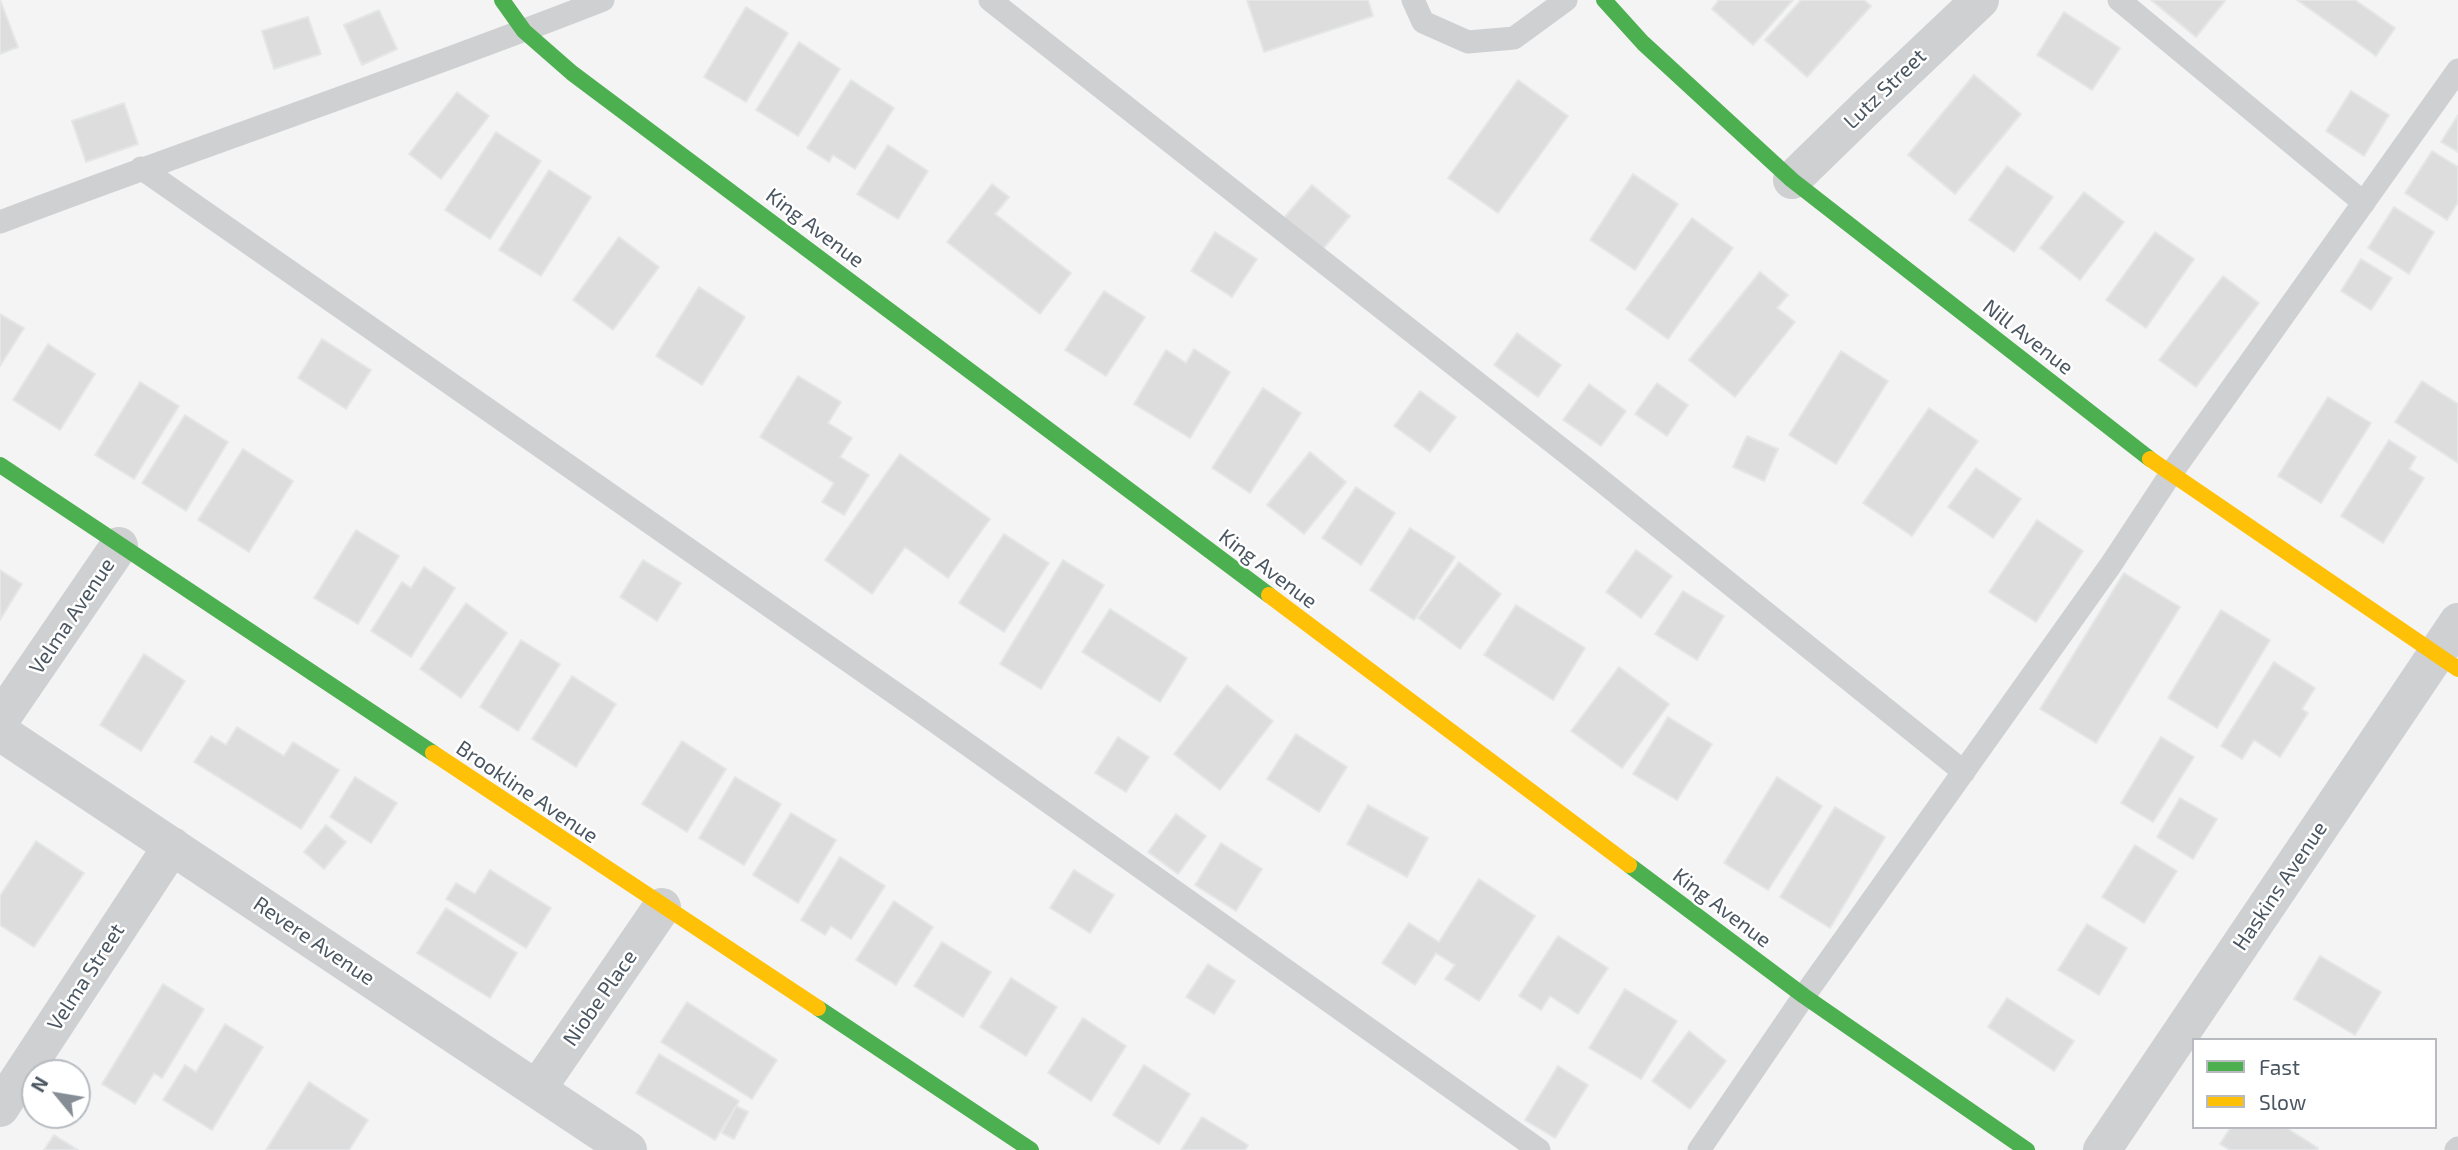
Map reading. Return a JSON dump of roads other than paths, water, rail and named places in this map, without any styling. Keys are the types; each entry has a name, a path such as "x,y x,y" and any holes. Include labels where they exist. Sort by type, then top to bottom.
{"street":[{"name":"King Avenue","path":"502,0 524,31 572,73 1804,996 2027,1150"},
{"name":"Nill Avenue","path":"1604,0 1643,43 1792,180 2170,475 2447,661"},
{"name":"Lutz Street","path":"1792,180 1980,0"},
{"name":"Brookline Avenue","path":"0,466 1031,1150"},
{"name":"Velma Avenue","path":"0,720 119,546"},
{"name":"Haskins Avenue","path":"2102,1150 2447,661 2458,622"},
{"name":"Revere Avenue","path":"0,732 628,1150"},
{"name":"Velma Street","path":"0,1108 172,846"},
{"name":"Niobe Place","path":"537,1089 662,907"}],"lane":[{"path":"0,222 603,0"},
{"path":"990,0 1572,458 1964,772"},
{"path":"1413,0 1423,22 1468,42 1514,38 1566,0"},
{"path":"2119,0 2364,203"},
{"path":"1699,1150 1804,996 2110,566 2170,475 2458,70"},
{"path":"141,168 919,710 1539,1150"}]}
